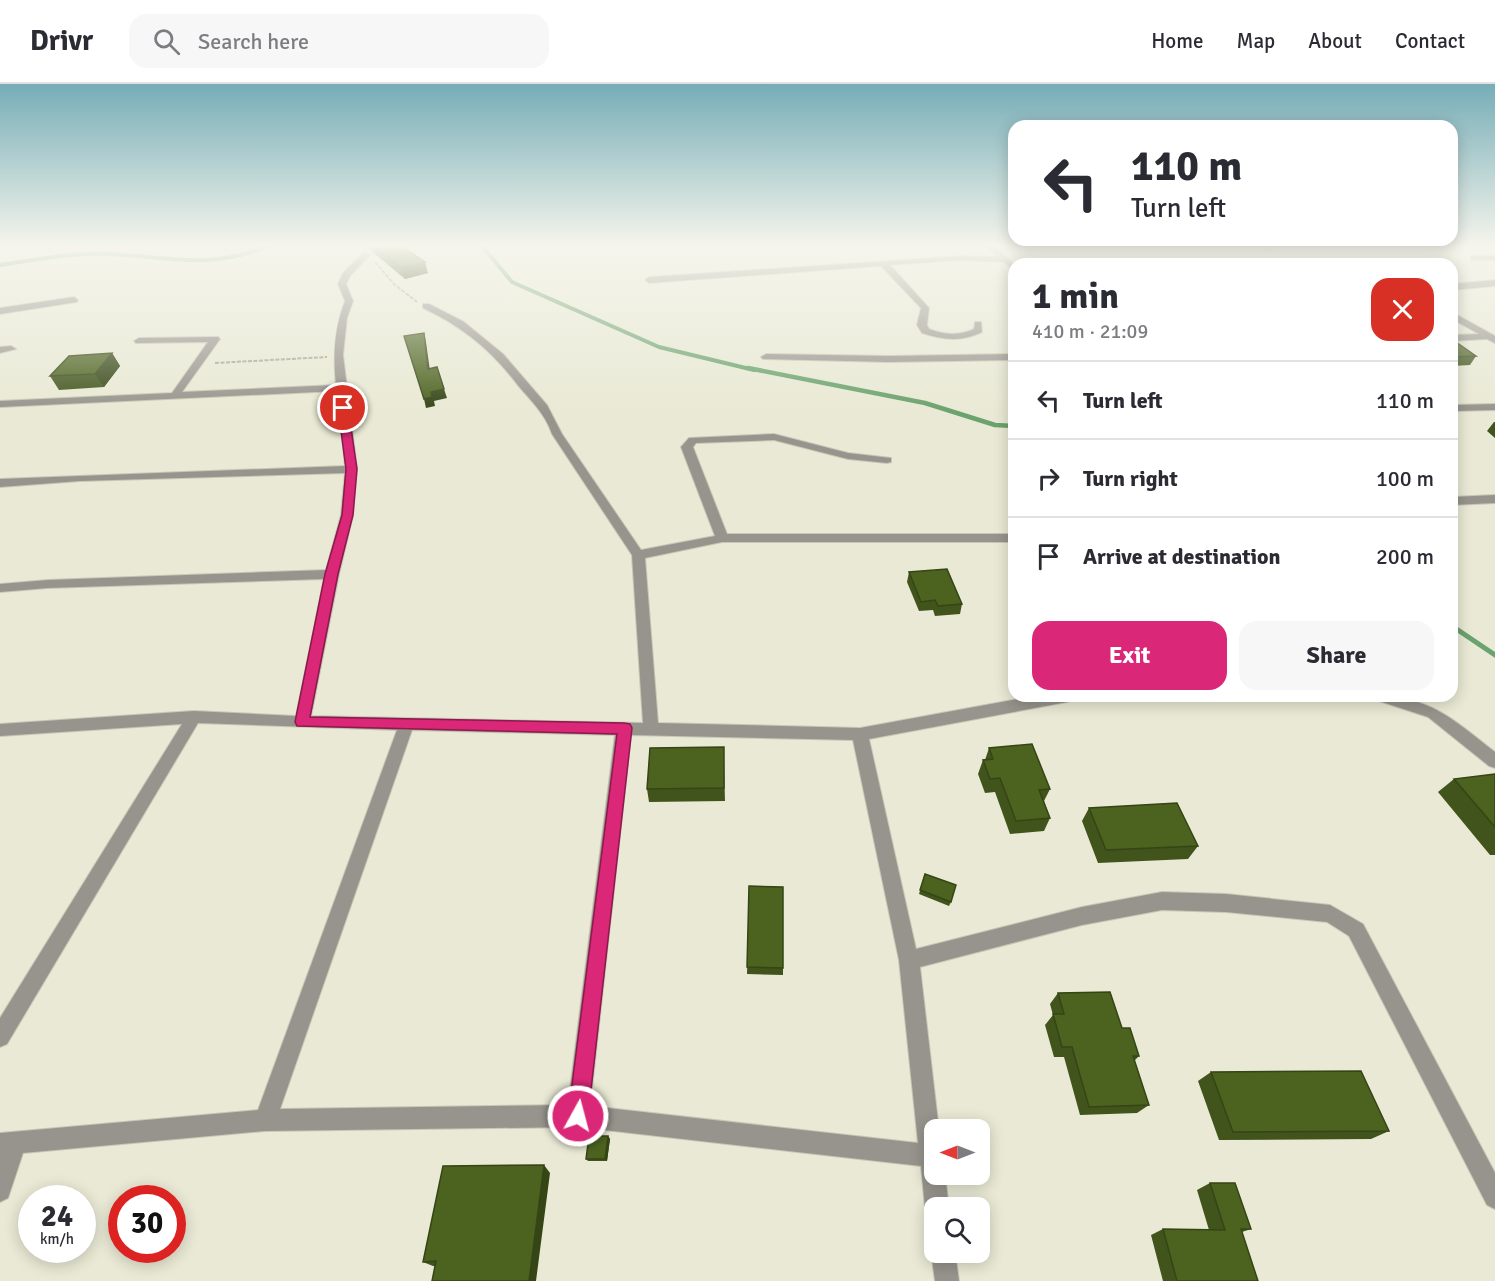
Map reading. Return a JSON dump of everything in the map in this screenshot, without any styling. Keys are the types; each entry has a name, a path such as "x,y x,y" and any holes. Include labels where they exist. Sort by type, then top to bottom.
{"street":[{"path":"0,311 61,302"},
{"path":"302,722 332,574 347,515 351,469 338,356 343,318 349,302"},
{"path":"919,302 925,308 922,325 925,331 950,337 970,336 979,330 978,324"},
{"path":"426,306 453,318 481,338 511,367 520,381 545,406 553,419 557,434 638,555 651,730"},
{"path":"1458,319 1491,338"},
{"path":"1458,338 1491,338"},
{"path":"139,341 215,339 176,394"},
{"path":"0,350 11,349"},
{"path":"766,357 900,359 1008,357"},
{"path":"0,404 340,388"},
{"path":"1458,408 1495,407"},
{"path":"722,538 687,447 693,440 774,436 848,456 887,460"},
{"path":"0,483 80,478 351,469"},
{"path":"1458,501 1495,499"},
{"path":"638,555 722,538 1008,538"},
{"path":"0,588 48,584 332,574"},
{"path":"0,730 194,717 302,722 860,734 1034,702"},
{"path":"1399,702 1433,713 1495,761"},
{"path":"0,1037 194,717"},
{"path":"265,1120 407,723"},
{"path":"578,1116 624,728"},
{"path":"860,734 909,960 925,1119"},
{"path":"909,960 1082,916 1162,901 1226,903 1330,914 1356,930 1495,1197"},
{"path":"0,1190 7,1144 265,1120 578,1116 924,1155"},
{"path":"945,1263 947,1281"}],"path":[{"path":"418,302 426,306"},
{"path":"199,364 338,356"}],"building":[{"path":"424,333 428,369 437,367 444,389 431,392 432,397 424,399 404,336"},
{"path":"1458,343 1476,356 1458,357"},
{"path":"112,353 95,374 50,376 69,356"},
{"path":"947,569 962,604 938,606 935,600 921,602 909,572"},
{"path":"1032,744 1050,789 1039,790 1050,818 1016,821 1000,778 990,779 983,760 993,759 989,748"},
{"path":"724,747 724,788 647,789 650,748"},
{"path":"1495,774 1495,827 1454,779"},
{"path":"1177,803 1198,846 1106,850 1089,808"},
{"path":"925,874 956,885 951,902 920,890"},
{"path":"749,886 783,887 783,968 747,967"},
{"path":"1110,992 1122,1028 1130,1028 1139,1056 1133,1056 1149,1105 1089,1107 1072,1047 1062,1047 1053,1014 1064,1014 1058,993"},
{"path":"1361,1071 1389,1131 1233,1132 1211,1072"},
{"path":"589,1136 608,1136 605,1159 586,1159"},
{"path":"544,1165 529,1281 432,1281 436,1261 423,1262 443,1166"},
{"path":"1210,1183 1235,1183 1251,1229 1241,1229 1258,1281 1177,1281 1163,1229 1225,1230"}],"waterway":[{"path":"557,302 659,347 754,370"},
{"path":"748,368 925,403 995,425 1008,426"},
{"path":"1458,630 1495,655"}],"route":[{"path":"343,408 351,469 347,515 332,574 302,722 624,728 578,1116"}]}
